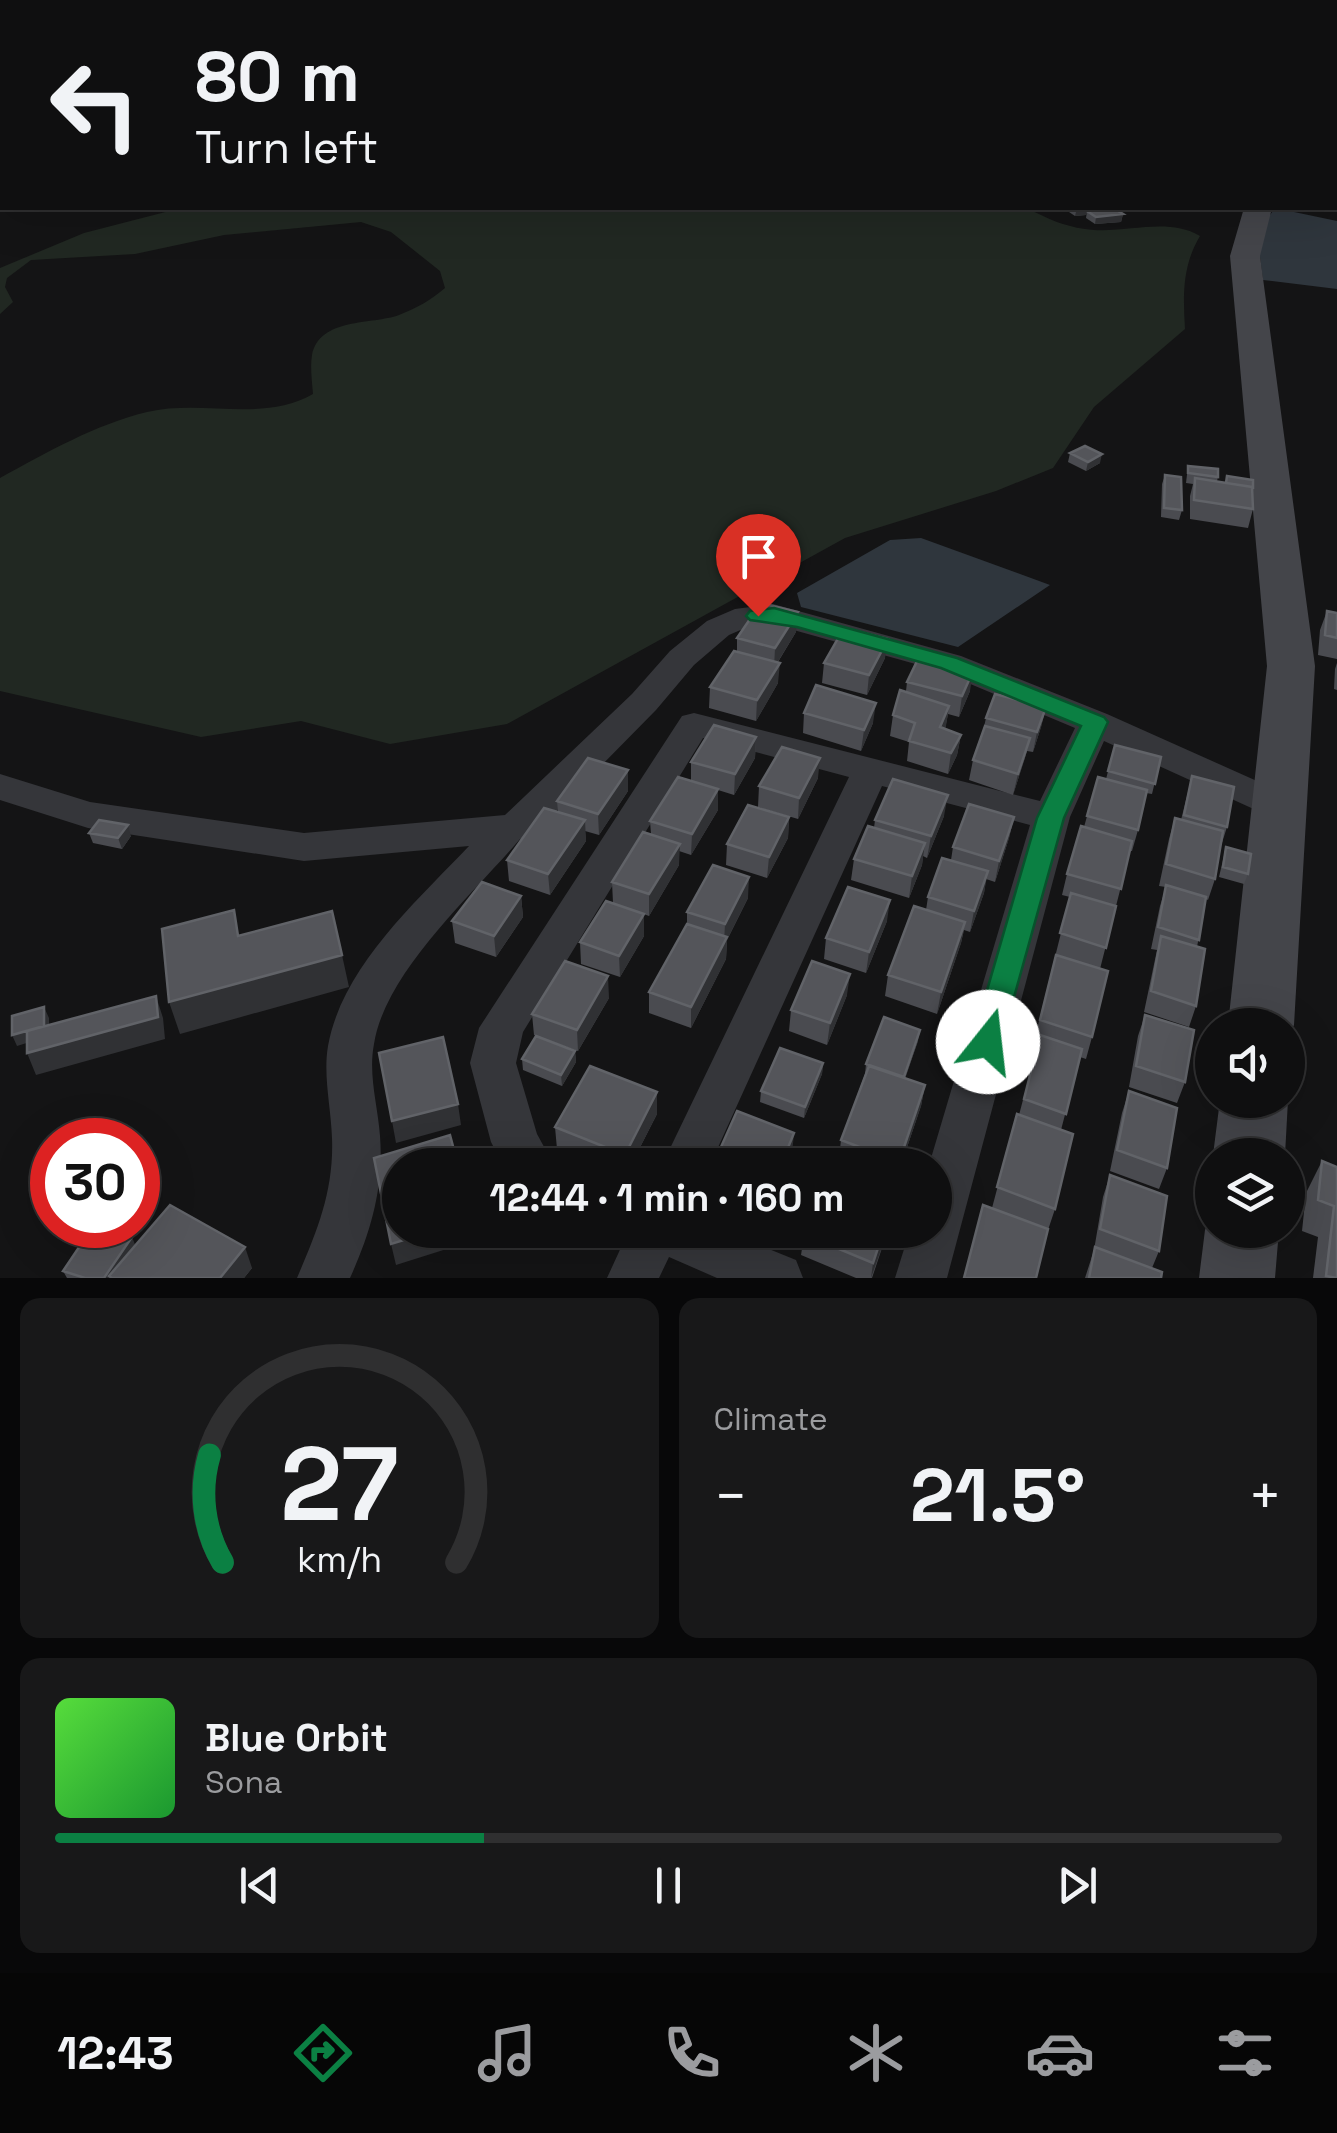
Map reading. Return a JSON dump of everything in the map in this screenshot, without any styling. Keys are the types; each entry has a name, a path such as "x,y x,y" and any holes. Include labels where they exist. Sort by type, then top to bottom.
{"street":[{"path":"1257,210 1245,256 1291,666 1263,1008"},
{"path":"0,787 88,815 304,847 506,830 518,826 644,702 682,658 718,628 746,616 774,614 949,663 1095,722 1282,808"},
{"path":"952,1168 1050,818 1095,722"},
{"path":"520,1148 493,1063 501,1028 694,724 1050,818"},
{"path":"694,1148 872,770"},
{"path":"323,1278 352,1212 356,1150 348,1076 354,1031 376,982 506,830"},
{"path":"633,1278 649,1248"},
{"path":"703,1248 776,1278"},
{"path":"921,1278 930,1248"},
{"path":"1237,1278 1240,1248"}],"shaded area":[{"path":"173,210 1031,210 1085,229 1173,227 1200,236 1187,270 1185,329 1094,407 1053,468 996,491 845,538 507,724 390,744 301,721 201,737 0,691 0,478 90,432 147,412 253,409 294,403 313,394 312,355 325,334 348,324 399,315 445,288 440,271 391,232 361,222 224,235 135,254 31,260 7,278 5,287 13,302 0,314 0,268 84,233"},
{"path":"1274,210 1337,221 1337,289 1263,280 1257,233"},
{"path":"921,538 1050,585 958,647 801,607 797,593 890,540"}],"building":[{"path":"1116,210 1123,214 1096,217 1087,211"},
{"path":"1085,446 1102,454 1088,462 1070,453"},
{"path":"1188,466 1218,469 1218,477 1188,473"},
{"path":"1165,475 1181,477 1182,510 1164,508"},
{"path":"1227,476 1253,480 1253,489 1226,483"},
{"path":"1195,478 1252,487 1253,509 1194,500"},
{"path":"761,603 798,612 775,648 737,638"},
{"path":"1327,611 1337,613 1337,638 1325,635"},
{"path":"844,628 888,639 869,675 824,663"},
{"path":"734,651 780,663 757,700 710,687"},
{"path":"919,657 973,671 962,696 907,682"},
{"path":"816,685 876,703 864,730 804,713"},
{"path":"900,690 949,706 940,727 961,735 951,753 909,741 915,723 893,715"},
{"path":"995,694 1046,707 1037,732 986,718"},
{"path":"714,725 756,737 735,774 691,762"},
{"path":"985,726 1030,738 1018,774 973,760"},
{"path":"1115,745 1161,757 1155,784 1108,771"},
{"path":"782,747 820,758 799,798 759,786"},
{"path":"588,758 628,770 598,814 557,801"},
{"path":"1192,776 1234,787 1227,827 1184,815"},
{"path":"678,777 718,789 692,834 650,821"},
{"path":"1098,777 1147,790 1138,830 1087,816"},
{"path":"893,779 948,795 931,836 875,820"},
{"path":"969,804 1014,817 999,861 953,847"},
{"path":"748,805 789,817 769,857 727,844"},
{"path":"544,808 585,820 548,874 507,860"},
{"path":"1175,818 1223,831 1215,879 1166,864"},
{"path":"99,820 128,825 118,838 89,833"},
{"path":"868,826 925,843 912,876 854,859"},
{"path":"1081,826 1132,841 1121,889 1067,874"},
{"path":"643,832 680,844 649,894 612,882"},
{"path":"1226,847 1251,854 1248,874 1223,867"},
{"path":"942,858 988,871 974,911 928,897"},
{"path":"713,865 749,877 725,924 687,912"},
{"path":"482,882 521,896 494,936 452,921"},
{"path":"1166,885 1206,897 1199,940 1158,927"},
{"path":"848,887 890,900 869,952 826,938"},
{"path":"1071,893 1116,906 1106,948 1060,933"},
{"path":"606,901 644,914 619,956 580,942"},
{"path":"914,906 965,922 941,992 888,975"},
{"path":"234,910 238,936 332,911 342,955 169,1002 162,929"},
{"path":"687,924 727,937 691,1007 649,992"},
{"path":"1161,936 1205,949 1196,1006 1151,991"},
{"path":"1056,955 1108,971 1092,1037 1040,1020"},
{"path":"565,961 608,976 577,1030 532,1014"},
{"path":"812,961 850,974 830,1023 791,1010"},
{"path":"156,996 158,1017 27,1053 27,1031"},
{"path":"44,1007 44,1026 12,1035 12,1016"},
{"path":"1145,1015 1194,1030 1185,1082 1136,1066"},
{"path":"884,1017 920,1030 904,1077 866,1064"},
{"path":"1040,1035 1082,1049 1066,1114 1024,1099"},
{"path":"536,1036 575,1051 561,1075 522,1059"},
{"path":"443,1037 458,1104 392,1121 379,1053"},
{"path":"780,1048 823,1063 805,1107 761,1091"},
{"path":"590,1066 657,1092 629,1148 608,1148 555,1127"},
{"path":"869,1066 925,1085 904,1148 862,1148 841,1140"},
{"path":"1129,1091 1177,1108 1167,1168 1117,1150"},
{"path":"737,1111 794,1133 788,1148 721,1148"},
{"path":"1017,1114 1073,1134 1055,1209 997,1187"},
{"path":"450,1135 453,1148 407,1148"},
{"path":"382,1156 382,1198 374,1158"},
{"path":"1322,1161 1337,1167 1337,1278 1326,1276 1334,1206 1318,1200"},
{"path":"1110,1175 1167,1196 1159,1251 1100,1229"},
{"path":"170,1205 245,1247 220,1278 109,1276 133,1248 160,1248 160,1217"},
{"path":"983,1205 1048,1229 1036,1278 964,1278"},
{"path":"1095,1247 1162,1272 1161,1278 1089,1278"},
{"path":"78,1248 124,1248 104,1278 85,1278 63,1271"},
{"path":"837,1248 878,1248 873,1263"}],"route":[{"path":"758,616 774,614 949,663 1095,722 1050,818 988,1042"}]}
